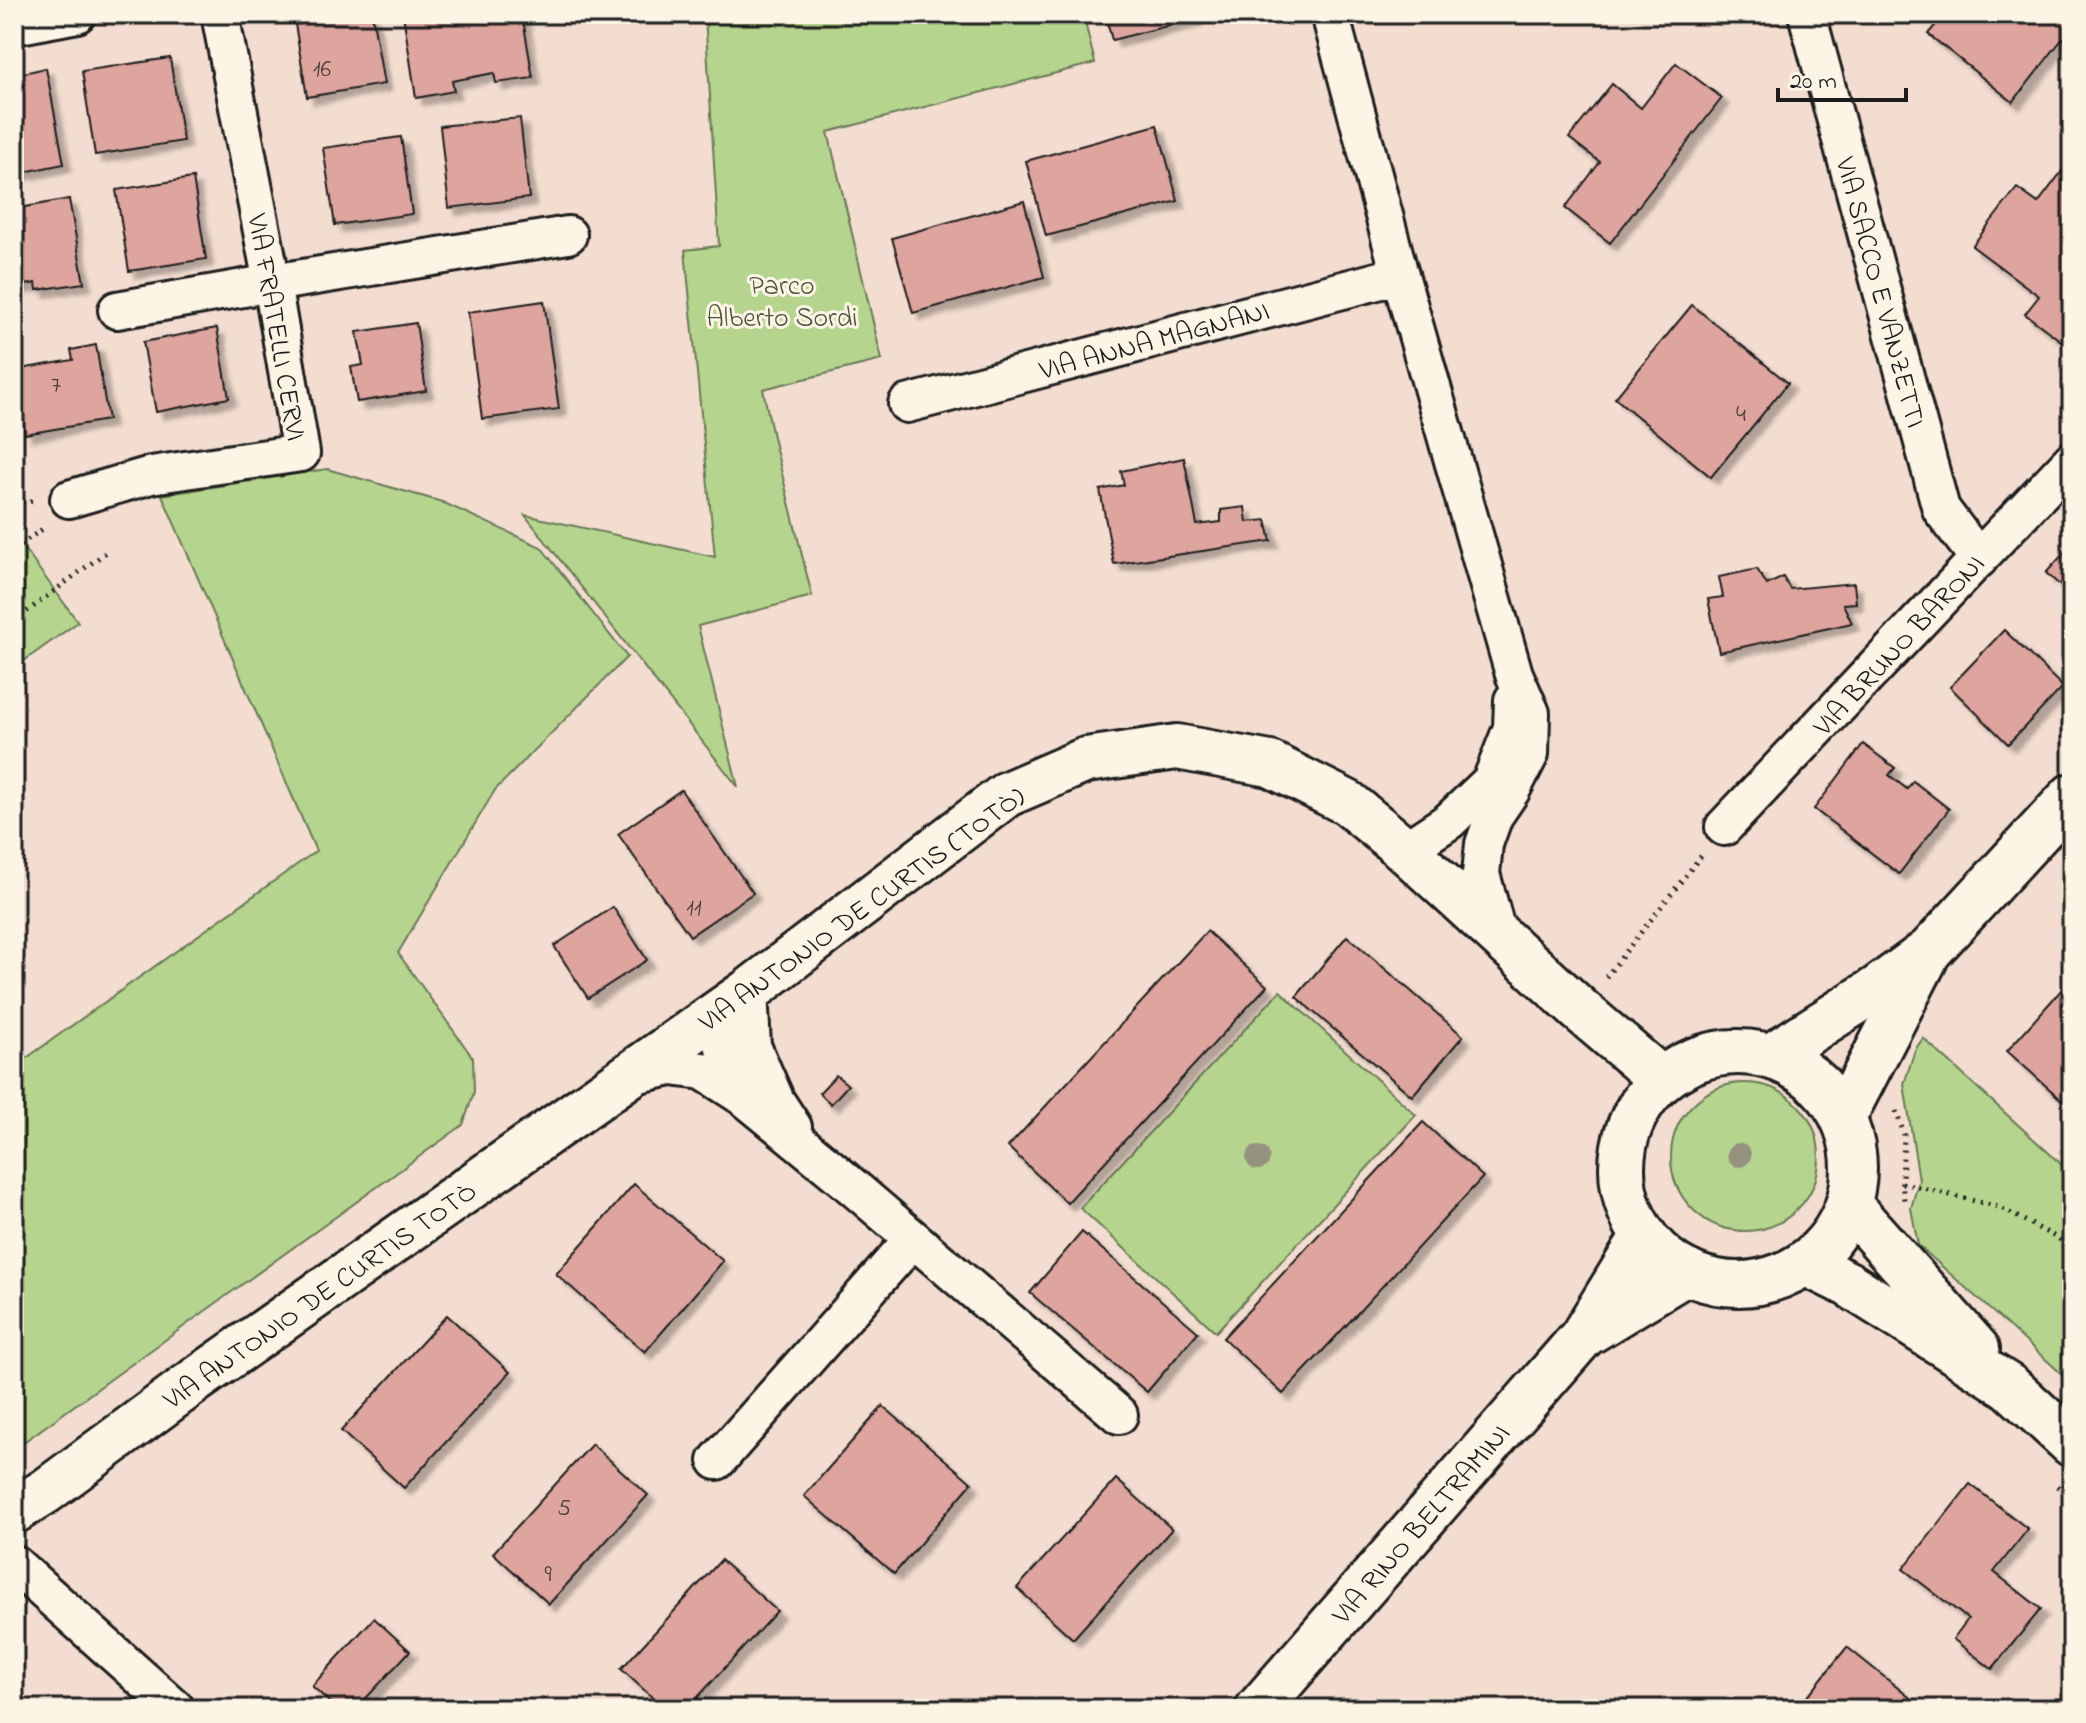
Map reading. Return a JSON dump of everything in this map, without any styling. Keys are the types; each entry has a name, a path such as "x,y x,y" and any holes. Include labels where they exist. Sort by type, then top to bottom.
{"street":[{"path":"14,26 77,14"},
{"name":"VIA FRATELLI CERVI","path":"69,499 151,475 301,453 220,14"},
{"path":"1330,14 1400,275 1514,674 1531,713 1530,754 1494,816 1484,844 1481,874 1498,935"},
{"name":"VIA SACCO E VANZETTI","path":"1807,14 1941,509 1979,559"},
{"path":"117,310 568,235"},
{"name":"VIA ANNA MAGNANI","path":"907,404 1400,275"},
{"name":"VIA BRUNO BARONI","path":"1724,827 2072,460"},
{"path":"1405,850 1449,821 1491,781 1512,728 1514,674"},
{"name":"VIA ANTONIO DE CURTIS (TOTÒ)","path":"625,1077 733,1002 1007,794 1086,760 1177,747 1270,764 1348,803 1405,850 1580,1010 1662,1080"},
{"path":"1771,1056 1878,988 1930,950 2072,796"},
{"path":"1843,1118 1930,950"},
{"path":"733,1002 726,1056 745,1098"},
{"path":"733,1002 776,1101 807,1148"},
{"path":"1732,1052 1771,1056 1805,1069 1820,1081 1843,1118 1850,1132 1856,1169 1850,1206 1807,1264 1776,1280 1741,1286 1707,1281 1675,1267 1644,1236 1630,1213 1621,1178 1625,1141 1638,1108 1662,1080 1694,1060 1732,1052"},
{"path":"625,1077 671,1067 703,1071 745,1098 1119,1415"},
{"name":"VIA ANTONIO DE CURTIS TOTÒ","path":"14,1511 625,1077"},
{"path":"1850,1206 2010,1387 2072,1444"},
{"name":"VIA RINO BELTRAMINI","path":"1258,1709 1582,1337 1644,1236"},
{"path":"717,1461 913,1239"},
{"path":"1807,1264 1848,1284 2010,1387"},
{"name":"VIA RINO BELTRAMINI","path":"1582,1337 1687,1272"},
{"path":"14,1564 176,1709"}],"path":[{"path":"14,621 105,553"},
{"path":"1602,982 1724,827"},
{"path":"1894,1103 1904,1134 1902,1183 1905,1209"},
{"path":"1902,1183 1999,1207 2059,1239 2072,1252"}],"green space":[{"name":"Parco Alberto Sordi","path":"705,14 1083,14 1095,63 828,132 882,360 763,389 812,596 698,626 738,787 525,515 715,557 685,250 719,246"},
{"path":"327,469 442,502 541,547 627,657 495,790 398,953 473,1058 474,1092 463,1125 14,1449 14,1067 316,851 162,495"},
{"path":"14,535 78,622 14,668"},
{"path":"1280,991 1416,1115 1216,1332 1080,1208"},
{"path":"1923,1038 2072,1174 2072,1383 1918,1245 1911,1208 1919,1180 1904,1084 1915,1050"},
{"path":"1745,1083 1773,1088 1798,1104 1814,1129 1819,1157 1814,1185 1798,1210 1773,1226 1745,1231 1717,1226 1692,1210 1676,1185 1671,1157 1676,1129 1692,1104 1717,1088"}],"building":[{"path":"372,14 384,84 307,97 295,24"},
{"path":"403,14 522,14 533,78 496,83 494,73 452,81 454,91 416,98"},
{"path":"1105,14 1194,14 1195,19 1112,40"},
{"path":"1927,14 2072,14 2072,40 2070,43 2063,38 2013,102 1928,34 1938,22"},
{"path":"170,58 183,141 95,155 82,71"},
{"path":"1676,63 1722,98 1610,243 1565,208 1600,162 1569,138 1612,84 1641,108"},
{"path":"46,68 64,164 14,174 14,75"},
{"path":"520,118 529,198 449,208 440,126"},
{"path":"1157,125 1178,201 1046,236 1026,161"},
{"path":"401,137 412,214 335,225 323,148"},
{"path":"2072,158 2072,349 2025,314 2039,296 1972,246 2017,188 2038,203"},
{"path":"193,178 206,259 129,271 116,190"},
{"path":"69,199 84,283 37,290 36,283 14,287 14,209"},
{"path":"1024,201 1044,277 913,313 892,238"},
{"path":"544,301 559,409 482,419 468,312"},
{"path":"1692,305 1788,383 1711,477 1615,398"},
{"path":"416,323 426,391 357,402 351,367 363,365 357,332"},
{"path":"217,328 229,398 156,412 143,342"},
{"path":"96,345 108,420 25,434 14,370 73,360 71,350"},
{"path":"1184,458 1197,525 1221,522 1221,510 1245,507 1247,522 1266,520 1271,541 1114,564 1100,490 1124,485 1121,471"},
{"path":"2072,544 2072,596 2046,573"},
{"path":"1757,569 1767,585 1783,577 1790,589 1854,583 1856,603 1843,604 1852,623 1719,652 1708,599 1723,597 1719,577"},
{"path":"2004,630 2063,687 2008,744 1950,687"},
{"path":"1863,744 1895,768 1889,775 1907,789 1913,781 1949,809 1899,874 1814,809"},
{"path":"681,790 753,893 690,936 618,834"},
{"path":"613,907 647,960 588,998 554,946"},
{"path":"1207,931 1267,986 1067,1203 1008,1147"},
{"path":"1347,936 1463,1036 1412,1096 1296,997"},
{"path":"2072,978 2072,1093 2064,1102 2007,1051"},
{"path":"836,1075 848,1085 831,1104 819,1093"},
{"path":"1423,1122 1483,1177 1283,1394 1223,1338"},
{"path":"634,1184 723,1261 645,1352 556,1274"},
{"path":"1082,1232 1198,1332 1147,1392 1030,1293"},
{"path":"447,1315 510,1372 404,1488 341,1431"},
{"path":"883,1406 972,1483 894,1574 804,1496"},
{"path":"592,1444 648,1495 549,1604 493,1553"},
{"path":"1116,1479 1172,1529 1073,1639 1017,1588"},
{"path":"1970,1484 2028,1529 1994,1572 2041,1609 1992,1669 1953,1639 1968,1619 1903,1569"},
{"path":"721,1560 777,1611 687,1709 665,1709 621,1669"},
{"path":"374,1618 410,1651 356,1709 337,1709 312,1686"},
{"path":"1847,1647 1924,1709 1797,1709"}]}
